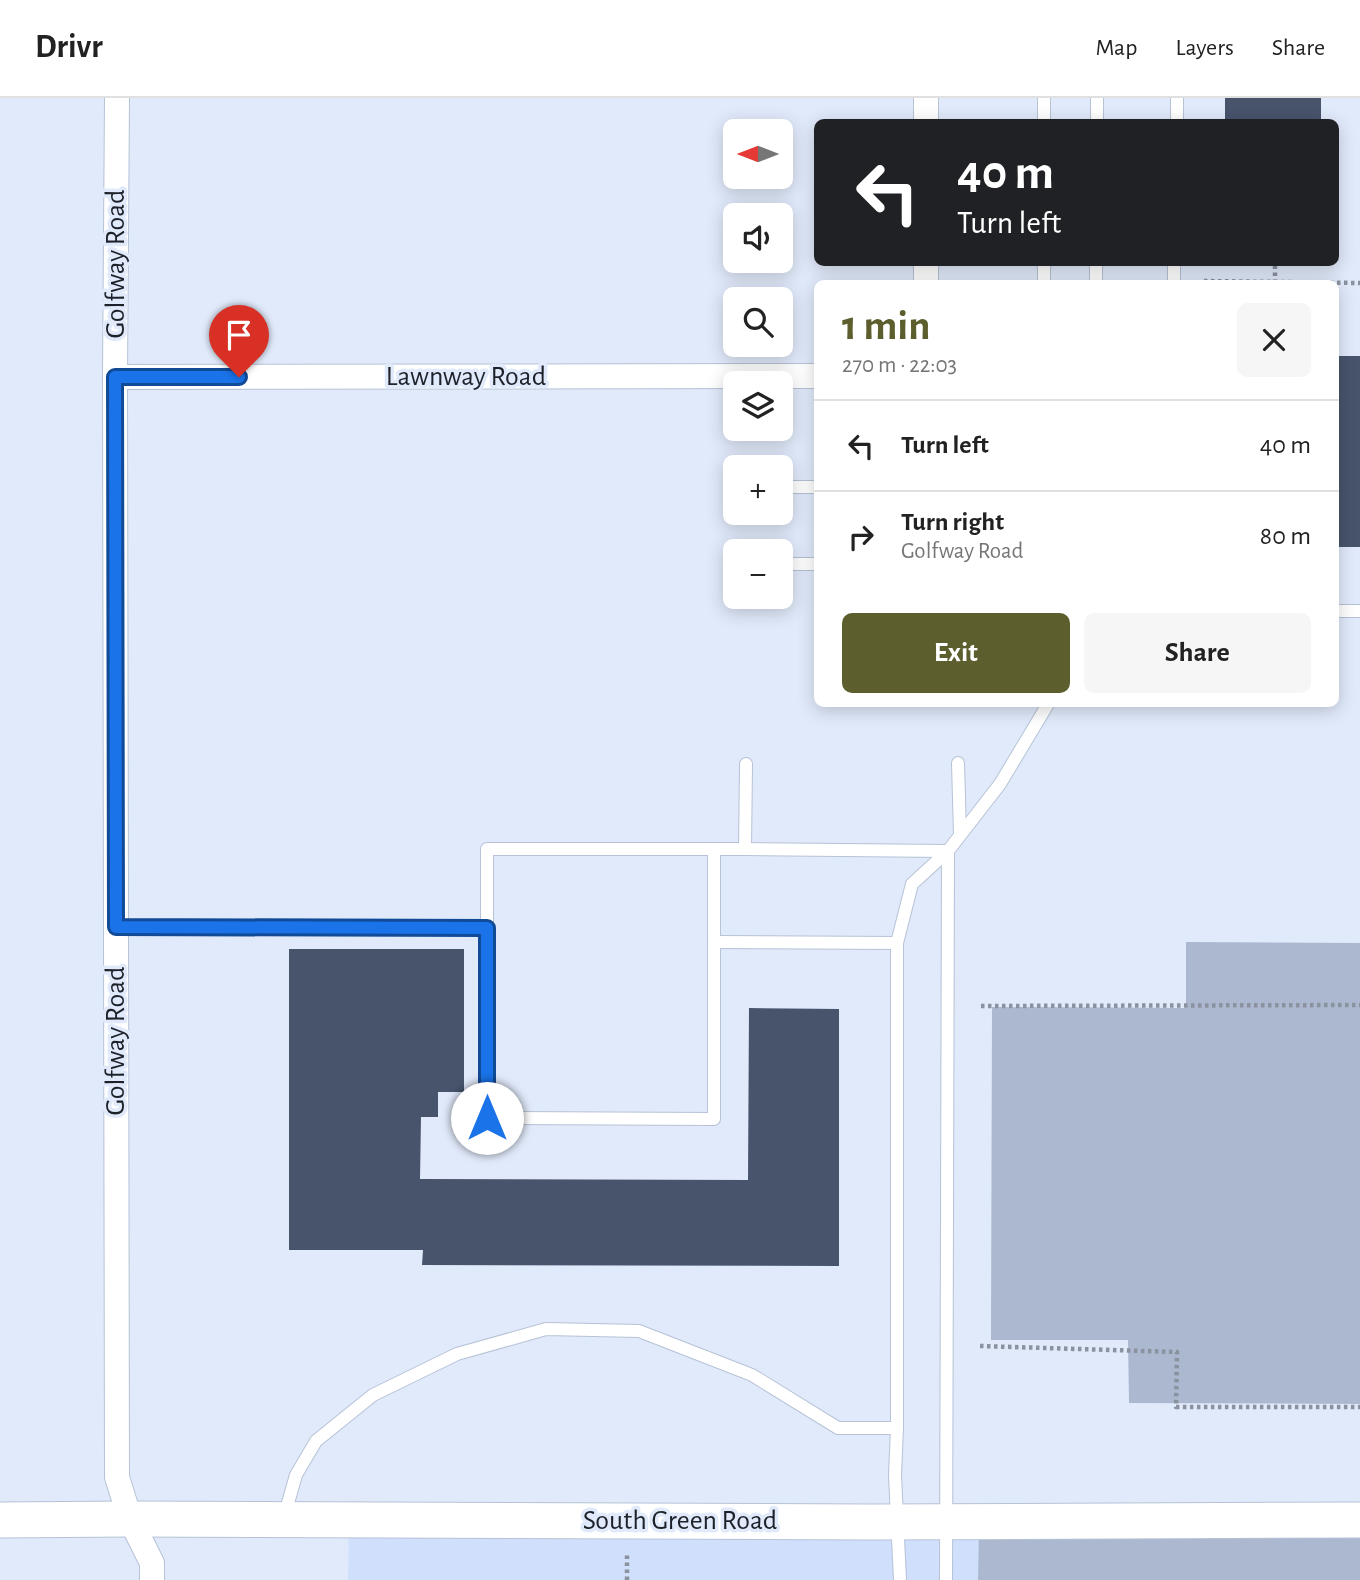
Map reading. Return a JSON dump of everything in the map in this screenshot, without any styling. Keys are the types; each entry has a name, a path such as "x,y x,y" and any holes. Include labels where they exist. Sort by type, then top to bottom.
{"main road":[{"name":"South Green Road","path":"0,1520 1360,1520"}],"street":[{"name":"Golfway Road","path":"117,98 117,1477 130,1519 152,1563 152,1580"},
{"path":"926,98 926,119"},
{"name":"Lawnway Road","path":"115,377 814,376"}],"lane":[{"path":"1044,98 1044,119"},
{"path":"1097,98 1097,119"},
{"path":"1177,98 1177,119"},
{"path":"793,487 814,487"},
{"path":"793,564 814,564"},
{"path":"1339,611 1360,611"},
{"path":"900,1580 895,1475 897,943 912,884 948,850 1000,784 1046,707"},
{"path":"958,762 960,834"},
{"path":"745,849 746,764"},
{"path":"714,849 714,1119 487,1118 487,849 714,849 745,849 948,850"},
{"path":"946,1580 948,850"},
{"path":"116,927 487,928"},
{"path":"714,942 897,943"},
{"path":"283,1520 296,1475 316,1441 373,1395 457,1354 546,1329 639,1331 752,1375 838,1428 897,1428"}],"path":[{"path":"1339,283 1360,283"},
{"path":"981,1006 1360,1005"},
{"path":"980,1346 1177,1352 1176,1407 1360,1407"},
{"path":"626,1554 626,1580"}],"shaded area":[{"path":"1186,942 1360,943 1360,1404 1129,1403 1128,1340 991,1340 992,1007 1186,1008"},
{"path":"349,1520 979,1522 978,1580 348,1580"},
{"path":"1360,1520 1360,1580 978,1580 979,1522"}],"building":[{"path":"1225,98 1321,98 1321,119 1225,119"},
{"path":"1339,356 1360,356 1360,547 1339,547"},
{"path":"289,949 464,949 464,1092 438,1092 438,1117 421,1117 420,1179 748,1180 749,1008 839,1009 839,1266 422,1265 423,1250 289,1250"}],"route":[{"path":"239,377 115,377 116,927 487,928 487,1118"}]}
